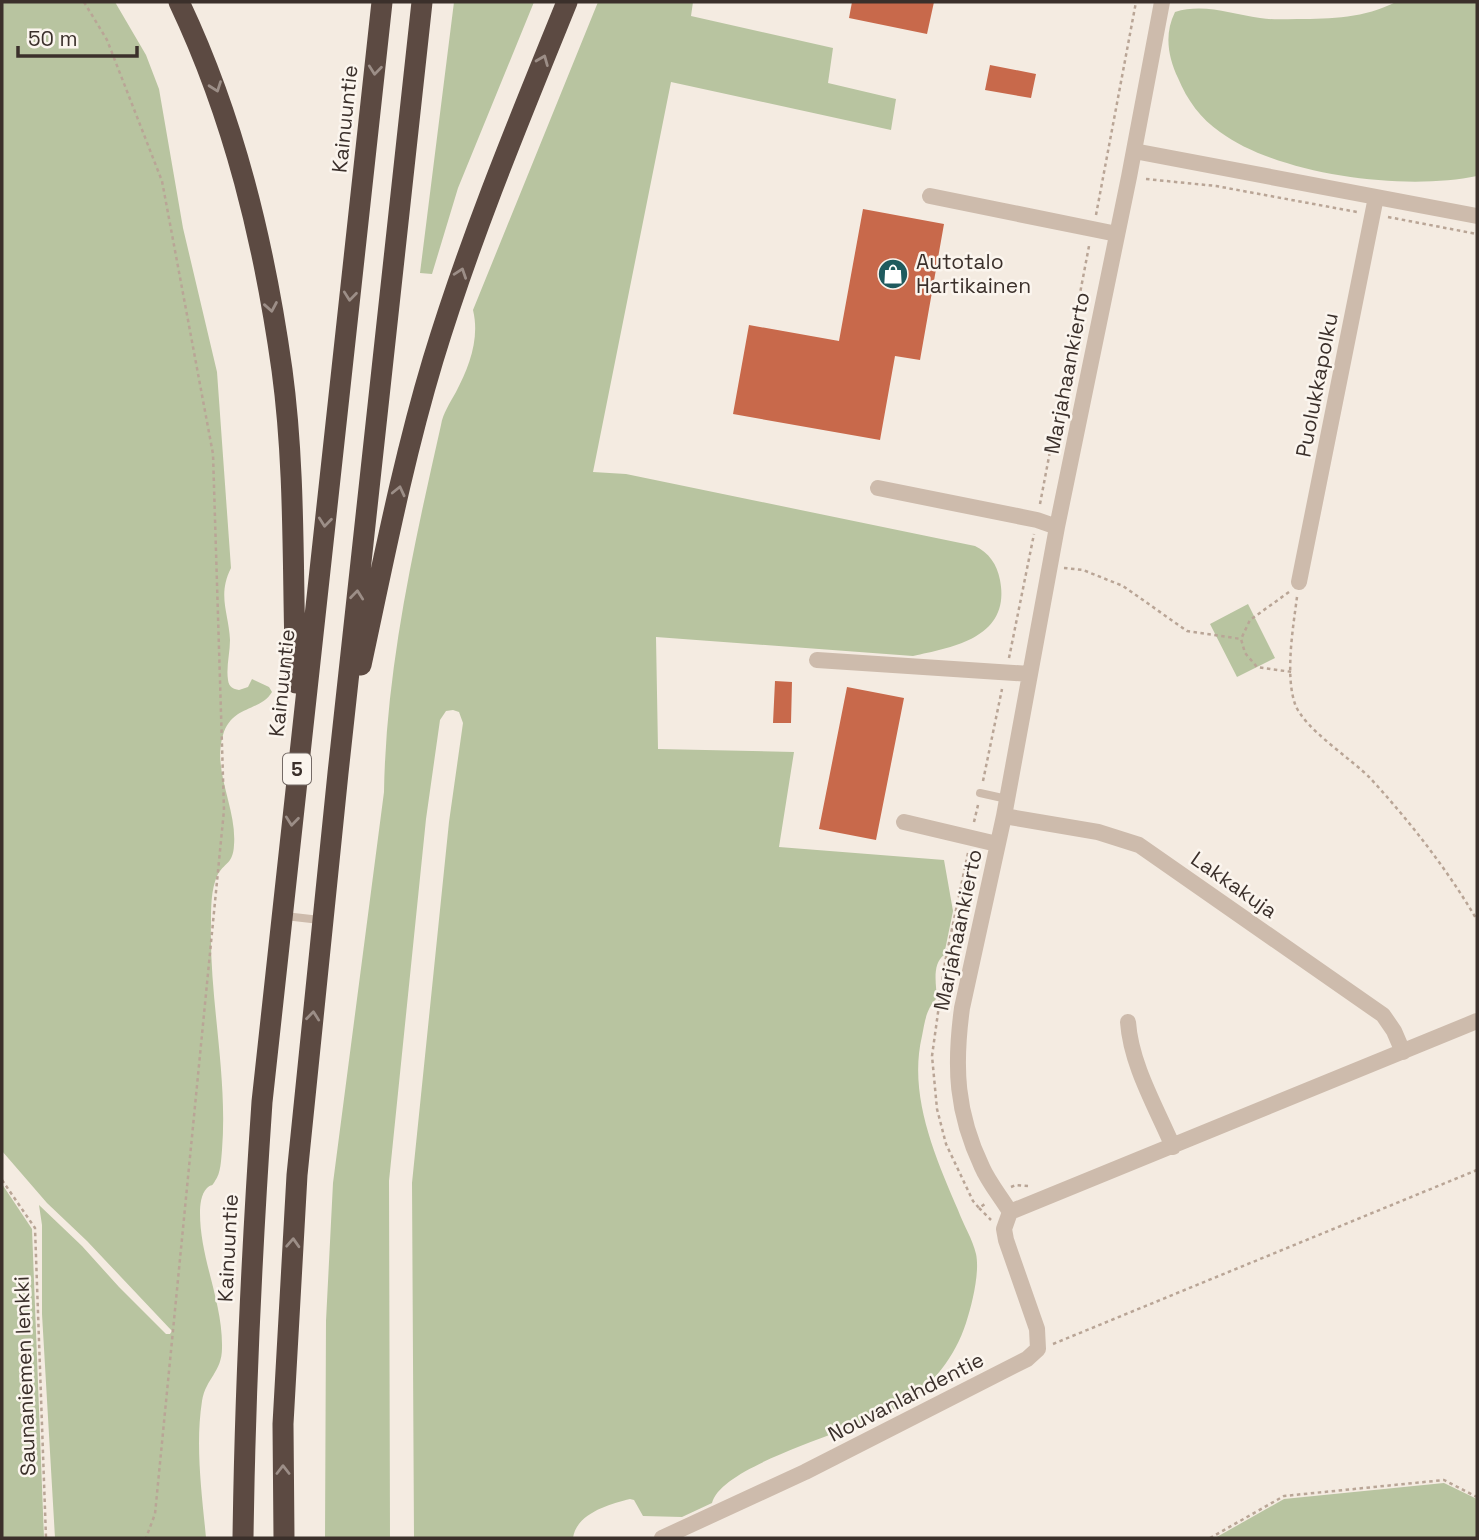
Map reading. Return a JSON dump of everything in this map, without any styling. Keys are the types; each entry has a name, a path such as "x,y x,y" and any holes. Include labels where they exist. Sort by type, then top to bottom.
{"highway":[{"path":"179,2 216,88 239,157 260,242 282,371 292,506 298,757"},
{"name":"Kainuuntie","path":"243,1538 244,1421 262,1102 382,2"},
{"name":"5","path":"284,1538 283,1424 297,1175 422,2"},
{"path":"338,773 410,447 433,362 460,274 502,161 567,2"}],"street":[{"name":"Marjahaankierto","path":"1010,1212 982,1167 971,1141 958,1090 962,1008 1004,816 1057,527 1162,2"},
{"path":"1134,151 1477,216"},
{"path":"930,196 1117,234"},
{"name":"Puolukkapolku","path":"1299,582 1376,197"},
{"path":"878,488 1037,520 1057,527"},
{"path":"817,660 1030,674"},
{"name":"Lakkakuja","path":"1004,816 1098,832 1139,845 1383,1015 1403,1052"},
{"path":"904,822 998,845"},
{"path":"1038,1349 1037,1329 1006,1240 1004,1229 1010,1212 1477,1020"},
{"path":"1128,1022 1129,1039 1137,1062 1173,1147"},
{"name":"Nouvanlahdentie","path":"662,1538 817,1466 1027,1359 1038,1349"}],"lane":[{"path":"980,793 1007,799"},
{"path":"282,915 323,920"}],"path":[{"path":"84,2 107,40 162,181 213,454 223,810 155,1514 146,1538"},
{"path":"1029,1186 1016,1185 979,1208 973,1201 946,1144 933,1080 932,1056 935,1026 971,838 1037,520 1136,2"},
{"path":"1129,177 1216,186 1477,234"},
{"path":"1050,566 1083,570 1123,586 1187,631 1241,639"},
{"path":"1292,672 1257,667 1245,653 1241,639 1250,620 1279,601 1299,582"},
{"path":"1299,582 1293,631 1291,689 1296,707 1312,727 1368,776 1421,836 1477,920"},
{"path":"1038,1349 1477,1170"},
{"name":"Saunaniemen lenkki","path":"2,1180 34,1228 46,1538"},
{"path":"1210,1538 1284,1496 1444,1480 1477,1497"}],"green space":[{"path":"2,2 115,2 146,55 159,89 183,228 217,372 231,568 224,596 230,640 228,680 232,687 239,690 248,687 252,679 269,687 272,692 261,703 233,718 227,725 220,749 234,845 230,860 217,876 211,905 211,951 223,1093 222,1150 220,1170 213,1184 203,1193 200,1213 204,1247 219,1314 222,1348 219,1363 204,1393 200,1418 200,1470 206,1538 55,1538 42,1314 42,1225 39,1205 166,1334 172,1331 47,1203 2,1151"},
{"path":"454,2 534,2 458,188 432,274 420,273"},
{"path":"598,2 693,2 691,16 833,48 828,83 896,99 891,130 671,82 593,472 626,474 975,546 992,560 997,569 1001,599 997,615 988,627 962,643 913,656 656,637 658,749 794,752 779,847 944,860 953,911 944,955 936,969 937,998 928,1011 924,1025 918,1080 933,1147 975,1249 975,1288 966,1323 956,1347 942,1369 924,1389 902,1405 883,1414 766,1460 721,1488 712,1503 682,1517 643,1516 634,1500 630,1499 604,1507 587,1516 580,1522 573,1538 414,1538 412,1183 449,822 463,723 459,712 446,711 440,720 426,819 389,1181 390,1538 325,1538 326,1321 333,1183 384,792 390,699 403,607 442,421 472,352 475,332 473,310"},
{"path":"1396,2 1477,2 1477,176 1415,182 1380,180 1344,176 1275,160 1245,147 1207,121 1186,94 1172,62 1168,37 1175,12 1207,9 1265,19 1323,19 1360,14"},
{"path":"1248,604 1275,658 1237,677 1210,624"},
{"path":"2,1184 32,1229 44,1538 2,1538"},
{"path":"1444,1483 1477,1499 1477,1538 1215,1538 1284,1499"}],"building":[{"path":"852,2 934,2 927,34 849,18"},
{"path":"990,65 1036,74 1031,98 985,90"},
{"name":"Autotalo Hartikainen","path":"863,209 944,224 920,360 895,356 880,440 733,414 749,325 839,341"},
{"path":"775,681 792,682 791,723 773,723"},
{"path":"847,687 904,698 876,840 819,829"}],"place":[{"name":"Autotalo Hartikainen","path":"893,274"}]}
